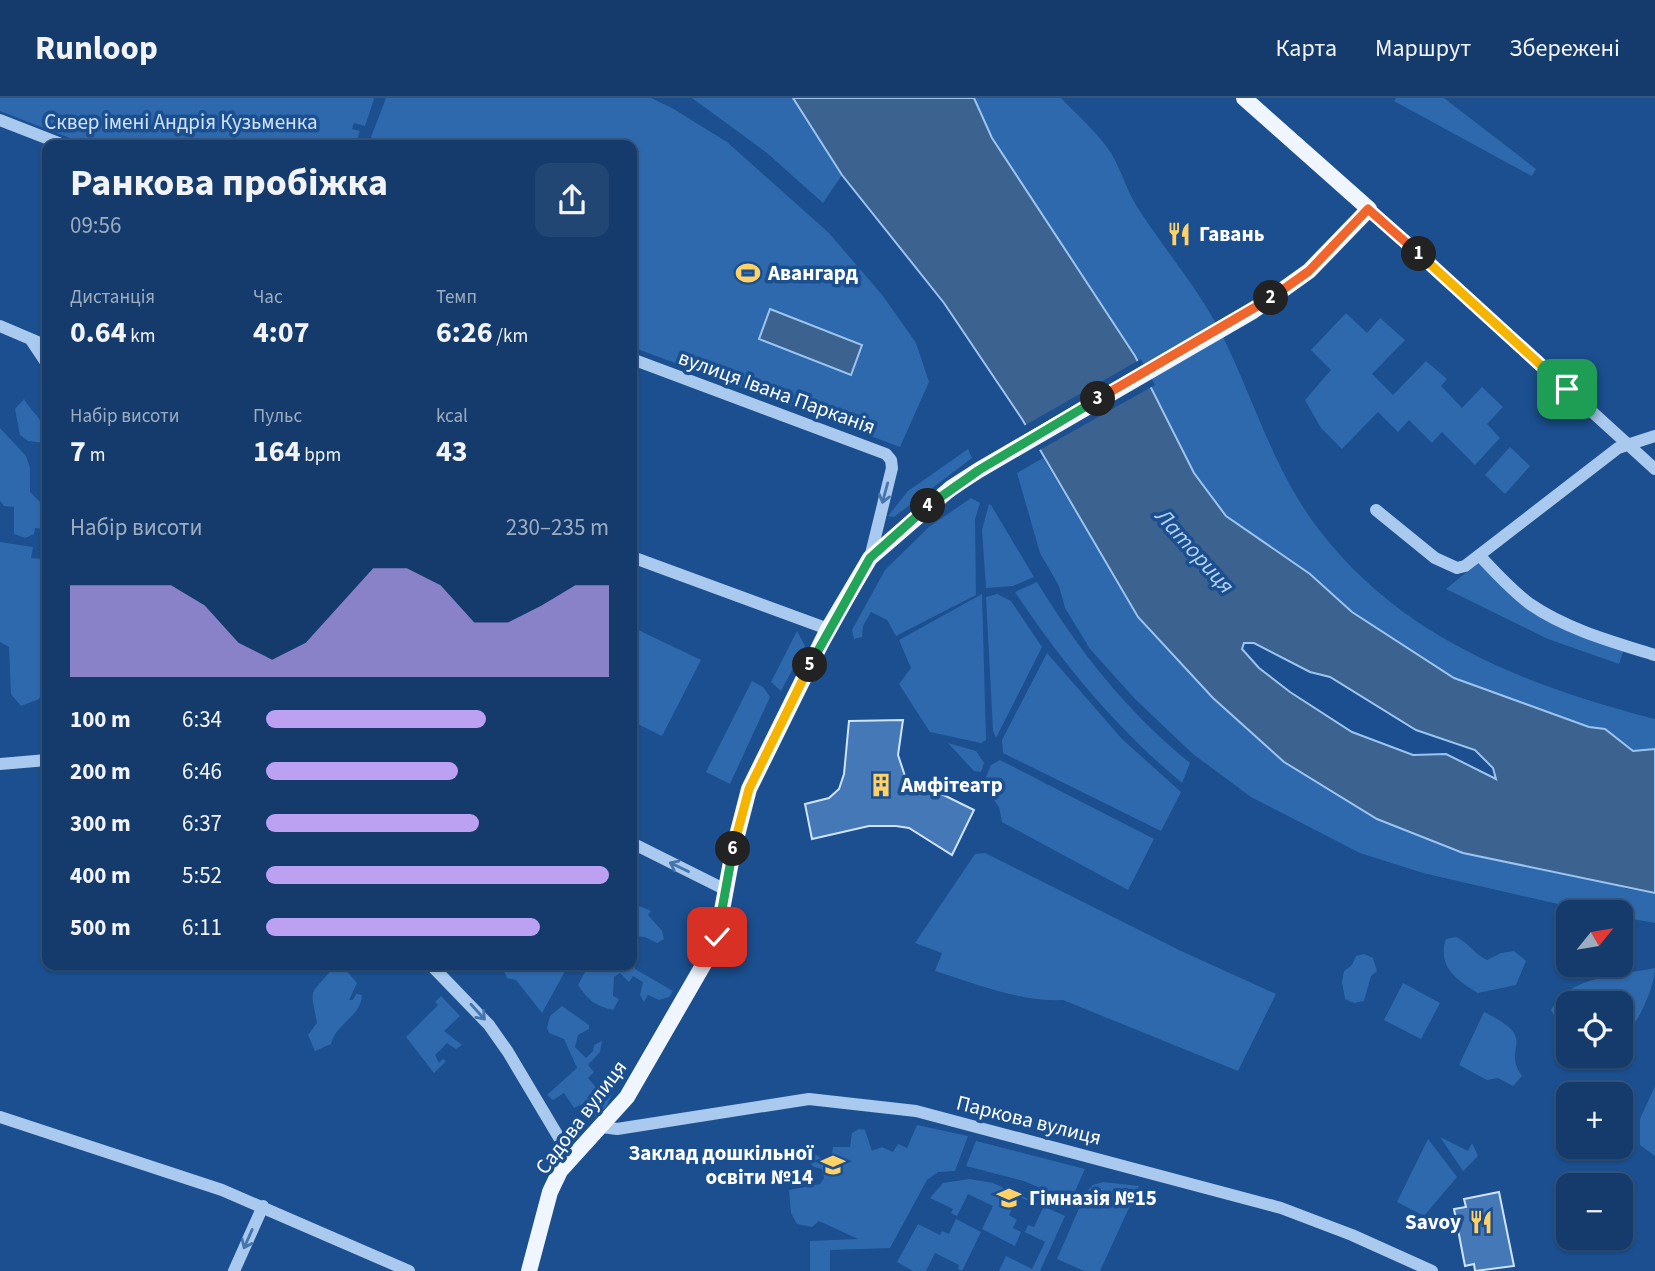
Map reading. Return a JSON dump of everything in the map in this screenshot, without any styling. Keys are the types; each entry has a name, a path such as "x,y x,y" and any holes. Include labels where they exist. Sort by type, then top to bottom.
{"main road":[{"path":"1244,98 1368,209"},
{"name":"Садова вулиця","path":"529,1271 550,1192 560,1171 628,1097 717,937 734,843 749,789 828,629 870,558 951,488 1253,311 1309,271 1368,209"}],"street":[{"path":"1,124 49,140"},
{"path":"1368,209 1655,469"},
{"path":"0,326 42,344"},
{"path":"31,340 42,356"},
{"name":"вулиця Івана Парканія","path":"637,361 886,454 891,460 892,468 870,558"},
{"path":"1376,510 1447,566 1465,566 1618,448 1655,436"},
{"path":"1479,555 1515,592 1550,616 1655,655"},
{"path":"637,559 828,629"},
{"path":"1,767 42,761"},
{"path":"637,846 726,890"},
{"path":"436,970 489,1025 508,1052 561,1141 560,1171"},
{"name":"Паркова вулиця","path":"602,1126 617,1129 809,1099 871,1103 916,1111 1281,1208 1352,1235 1432,1271"},
{"path":"0,1117 179,1174 263,1206 409,1271"},
{"path":"234,1271 263,1206"}],"green space":[{"name":"Сквер імені Андрія Кузьменка","path":"0,98 374,99 365,126 354,123 352,129 360,131 357,140 75,140 0,111"},
{"name":"Авангард","path":"386,98 651,98 672,108 727,142 829,233 883,296 916,343 929,382 900,447 637,349 637,140 370,140"},
{"path":"692,98 793,98 842,175 823,203 767,153"},
{"path":"974,98 1061,98 1100,138 1115,160 1139,210 1213,318 1277,460 1304,508 1353,569 1389,601 1429,629 1471,653 1561,691 1655,719 1655,749 1633,751 1605,729 1589,727 1454,678 1352,612 1310,574 1226,516 1194,473 1135,356 992,138"},
{"path":"1396,98 1444,98 1536,169 1532,176 1528,174 1394,101"},
{"path":"1346,313 1367,333 1380,318 1405,340 1372,374 1393,395 1426,361 1447,379 1441,386 1462,408 1482,387 1503,407 1487,424 1500,438 1475,465 1442,432 1432,443 1409,420 1398,432 1378,412 1342,449 1321,428 1305,400 1331,370 1311,350"},
{"path":"24,399 42,424 42,443 28,441 20,435 15,409"},
{"path":"0,428 26,456 30,468 30,492 42,504 42,529 35,528 34,534 25,538 14,534 14,507 4,506 0,501"},
{"path":"1510,447 1530,466 1505,494 1485,475"},
{"path":"968,449 972,458 894,517 888,516 908,491"},
{"path":"1043,458 1138,617 1213,698 1284,762 1627,889 1655,893 1655,923 1633,919 1633,900 1556,900 1556,904 1423,873 1360,853 1251,797 1193,754 1135,699 1090,649 1065,608 1059,586 1040,553 1017,473"},
{"path":"971,498 980,503 975,519 976,595 896,636 887,620 871,612 863,626 862,637 854,639 852,630 885,570 929,527"},
{"path":"989,504 1034,577 1013,586 986,588 982,530"},
{"path":"0,542 33,547 31,558 42,559 42,694 39,699 21,706 11,694 9,647 0,642"},
{"path":"1480,561 1528,607 1624,649 1619,664 1548,639 1446,589"},
{"path":"1037,582 1087,656 1125,702 1190,763 1182,783 1135,740 1092,694 1033,619 1015,592"},
{"path":"982,594 986,740 981,743 930,732 899,684 911,668 899,640"},
{"path":"997,594 1011,601 1042,647 996,738 993,731 986,597"},
{"path":"637,629 701,660 662,736 637,724"},
{"path":"797,631 805,646 781,691 771,682"},
{"path":"1047,653 1122,739 1181,792 1161,831 1003,753 1002,740"},
{"path":"752,681 763,687 770,697 730,784 706,772"},
{"path":"948,743 976,751 984,763 981,772 974,771"},
{"path":"1000,760 1154,839 1128,890 1002,822 999,807 983,784 991,765"},
{"path":"985,853 1179,950 1276,994 1238,1071 1063,1000 1015,995 935,971 942,953 915,943 975,854"},
{"path":"637,905 651,911 648,915 662,931 664,939 657,943 637,936"},
{"path":"1456,937 1487,960 1501,953 1514,951 1526,961 1516,985 1478,993 1462,983 1450,971 1444,957 1446,939"},
{"path":"1364,954 1373,958 1377,971 1371,976 1364,1001 1354,1003 1345,999 1342,982 1344,971 1352,965 1356,956"},
{"path":"1655,968 1644,1006 1633,1025 1633,991 1569,991 1604,977 1633,977 1633,972"},
{"path":"331,970 346,970 357,983 349,1000 353,1000 356,994 362,995 361,1003 331,1044 315,1051 308,1035 317,1023 313,1003 313,992"},
{"path":"504,970 566,970 542,1013 516,980 507,978"},
{"path":"586,970 637,970 673,991 669,997 659,1000 648,995 644,1002 640,995 643,982 633,976 629,982 620,973 614,977 613,996 619,999 613,1010 592,1002 578,985"},
{"path":"1403,983 1440,1003 1421,1039 1384,1020"},
{"path":"441,996 460,1016 444,1031 462,1045 456,1049 447,1043 435,1055 439,1063 443,1059 446,1061 434,1073 406,1037 438,1005 435,1002"},
{"path":"1556,1003 1556,1019 1551,1010"},
{"path":"562,1006 589,1025 589,1029 578,1035 575,1047 586,1058 593,1051 594,1045 602,1041 600,1052 588,1065 594,1072 588,1078 599,1091 606,1085 612,1093 607,1106 595,1117 583,1104 574,1108 564,1093 553,1100 547,1095 577,1068 564,1039 549,1033 547,1028 550,1016"},
{"path":"1484,1012 1501,1022 1516,1037 1516,1066 1522,1076 1513,1086 1498,1078 1487,1080 1459,1065"},
{"path":"1655,1086 1655,1156 1640,1145 1640,1119"},
{"path":"917,1125 968,1136 955,1171 938,1172 927,1180 890,1248 830,1250 830,1271 810,1271 810,1241 858,1239 819,1221 812,1227 797,1224 791,1213 789,1190 820,1184 824,1178 822,1169 814,1167 806,1159 806,1154 812,1152 822,1159 831,1160 833,1147 850,1147 852,1133 859,1129 865,1130 872,1151 882,1147 893,1152 898,1144 907,1148"},
{"path":"1440,1137 1468,1151 1472,1143 1478,1156 1463,1171"},
{"path":"1428,1139 1457,1177 1424,1216 1397,1202"},
{"path":"976,1141 1085,1169 1072,1198 1065,1199 1024,1181 966,1166"},
{"path":"970,1179 993,1183 1065,1216 1040,1271 999,1271 1006,1256 1032,1269 1045,1242 1025,1232 1028,1225 1034,1227 1043,1208 1018,1196 1009,1215 1017,1220 1013,1228 1021,1232 1015,1246 982,1229 993,1206 968,1194 957,1216 951,1213 953,1209 930,1198 943,1183"},
{"path":"1103,1182 1139,1186 1100,1271 1084,1271 1057,1259 1086,1192 1093,1185"},
{"path":"956,1219 981,1232 962,1271 958,1269 959,1265 935,1253 926,1271 913,1271 897,1262 918,1224 940,1235 942,1231 949,1234"}],"water":[{"name":"Латориця","path":"793,98 974,98 992,138 1135,356 1194,473 1226,516 1310,574 1352,612 1454,678 1589,727 1605,729 1633,751 1655,749 1655,893 1463,853 1377,819 1284,762 1213,698 1138,617 1022,419 944,303 842,175","holes":["1244,643 1254,643 1310,672 1330,677 1416,730 1475,750 1493,768 1496,779 1446,754 1413,755 1352,732 1290,692 1259,668 1242,649"]},
{"path":"770,309 862,345 851,375 759,339"}],"pier":[{"path":"1141,359 1155,385 1036,452 1022,427"}],"building":[{"name":"Амфітеатр","path":"903,720 898,755 905,776 974,810 952,855 909,828 896,826 869,826 812,839 805,804 829,798 839,789 844,774 849,721"},
{"name":"Savoy","path":"1499,1192 1514,1266 1475,1271 1474,1264 1465,1266 1454,1209 1466,1207 1464,1199"}],"place":[{"name":"Гавань","path":"1179,234"},
{"name":"Авангард","path":"748,273"},
{"name":"Амфітеатр","path":"881,785"},
{"name":"Заклад дошкільної освіти №14","path":"833,1165"},
{"name":"Гімназія №15","path":"1009,1198"},
{"name":"Savoy","path":"1481,1222"}],"route":[{"path":"717,937 733,851 749,789 828,629 870,558 951,488 1069,416 1253,311 1309,271 1338,244 1368,209 1567,389"}]}
